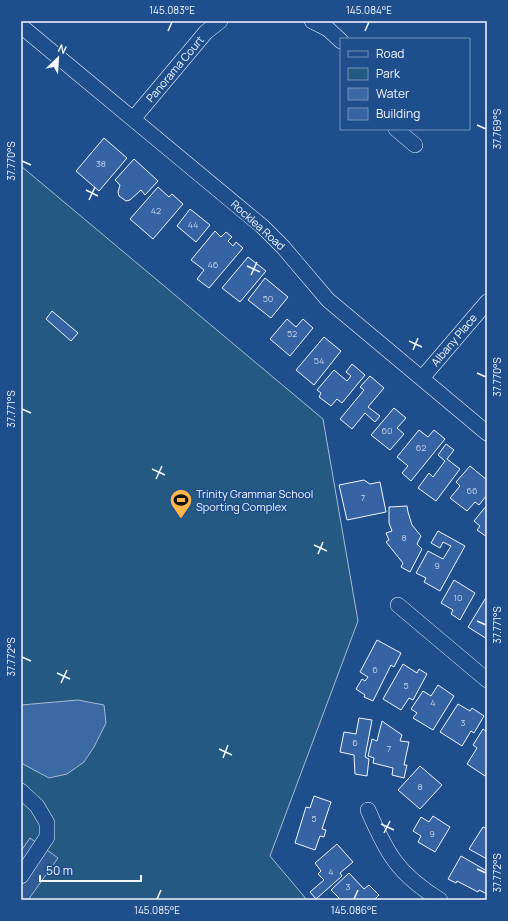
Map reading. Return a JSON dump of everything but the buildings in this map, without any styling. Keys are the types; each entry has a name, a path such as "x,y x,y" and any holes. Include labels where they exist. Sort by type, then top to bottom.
{"street":[{"name":"Panorama Court","path":"133,119 206,32 220,21"},
{"path":"312,21 328,29 340,40"},
{"name":"Rocklea Road","path":"21,26 273,237 328,300 487,433"},
{"path":"397,130 415,145"},
{"name":"Albany Place","path":"422,378 487,302"},
{"path":"398,605 487,680"},
{"path":"21,792 37,806 47,823 47,837 21,876"},
{"path":"368,810 380,839 401,871 419,886 440,900"}],"green space":[{"name":"Trinity Grammar School Sporting Complex","path":"21,166 323,419 358,621 270,856 307,900 21,900"}],"shaded area":[{"path":"30,838 58,858 28,900 21,900 21,851"}],"water":[{"path":"78,700 104,705 106,723 94,747 84,762 67,774 49,778 21,763 21,705"}],"place":[{"name":"Trinity Grammar School Sporting Complex","path":"181,520"}]}
